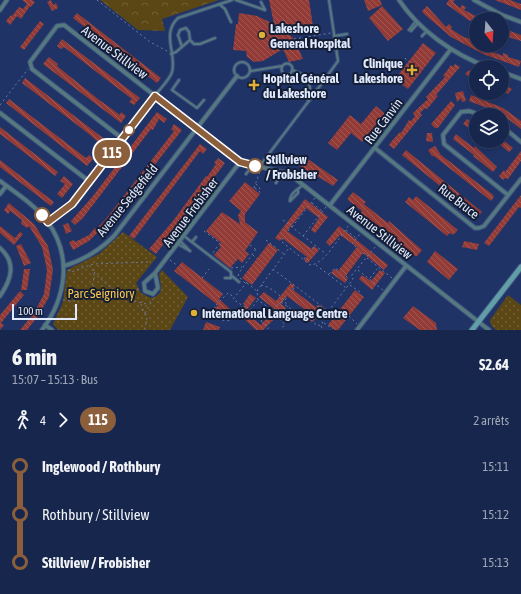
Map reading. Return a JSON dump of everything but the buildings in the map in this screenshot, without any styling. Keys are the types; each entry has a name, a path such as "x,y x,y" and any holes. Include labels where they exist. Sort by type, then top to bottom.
{"street":[{"path":"0,10 7,0"},
{"path":"399,0 417,22 427,31 452,49 474,60"},
{"path":"474,0 502,15 521,22"},
{"name":"Avenue Stillview","path":"30,66 30,62 57,26 64,26 240,162 253,165 261,169 282,172 303,185 489,330"},
{"name":"Rue Canvin","path":"328,206 452,49"},
{"path":"30,66 123,139"},
{"path":"509,74 521,78"},
{"name":"Avenue Sedgefield","path":"64,266 94,253 114,236 237,76"},
{"path":"48,222 72,204 155,96"},
{"path":"469,110 461,112 443,135 444,144 508,195"},
{"path":"0,113 90,182"},
{"path":"509,132 521,142"},
{"name":"Rue Bruce","path":"375,148 475,228 484,226 521,178"},
{"name":"Avenue Frobisher","path":"155,274 158,288 153,294 148,293 145,291 144,283 155,274 240,162"},
{"path":"0,181 36,209 48,222 58,241 64,266 63,284 59,300 42,330"},
{"path":"0,194 6,186"},
{"path":"0,248 8,259 11,273 9,283 0,296"},
{"path":"358,330 406,266"},
{"path":"472,330 521,267"},
{"path":"45,325 52,330"}],"lane":[{"path":"155,96 170,77 173,63 171,54 170,29 173,22 178,18 232,0"},
{"path":"236,0 264,10 261,2"},
{"path":"261,169 262,163 338,61 329,0"},
{"path":"219,4 226,9 230,22"},
{"path":"410,31 417,22"},
{"path":"182,47 178,34 180,30 186,28 189,32 190,40 194,44 200,44 215,38"},
{"path":"422,36 427,31"},
{"path":"334,34 347,34"},
{"path":"171,54 190,40"},
{"path":"251,71 247,63 239,63 234,69 237,76 245,78 251,71 290,64 292,70 302,74 309,83 310,89 308,102"},
{"path":"282,66 284,73 288,74 292,70"},
{"path":"179,80 172,90 197,108 204,100"},
{"path":"246,174 253,165"},
{"path":"276,184 282,172"},
{"path":"290,201 290,197 303,185"},
{"path":"184,236 231,272 232,276 239,282"},
{"path":"192,242 196,237"},
{"path":"179,242 190,251 179,242"},
{"path":"225,278 229,280 232,276"}],"path":[{"path":"97,0 150,42 171,54"},
{"path":"294,39 334,34"},
{"path":"405,58 409,62"},
{"path":"0,105 30,66"},
{"path":"260,193 254,188 261,169"},
{"path":"256,184 260,188 258,191"},
{"path":"288,231 315,198"},
{"path":"311,203 322,212"},
{"path":"303,237 328,206"},
{"path":"283,220 326,254"},
{"path":"283,238 280,241 310,265 320,262 349,225"},
{"path":"345,229 357,238"},
{"path":"204,231 220,243 212,254"},
{"path":"356,247 352,244 360,234"},
{"path":"266,240 285,254"},
{"path":"250,245 257,250 243,267 238,276 256,291 258,300 273,311"},
{"path":"312,249 314,245"},
{"path":"346,276 348,278 358,269 376,246"},
{"path":"256,291 290,248"},
{"path":"363,253 368,256"},
{"path":"253,255 257,259"},
{"path":"304,260 306,256"},
{"path":"366,258 392,278"},
{"path":"170,260 178,266"},
{"path":"68,270 71,272 76,272 91,265 151,262"},
{"path":"315,264 346,288"},
{"path":"91,265 94,272 113,290 140,304 147,320 144,330"},
{"path":"232,268 243,267"},
{"path":"329,275 334,268 338,270"},
{"path":"370,279 379,268"},
{"path":"202,278 209,269"},
{"path":"273,269 329,311"},
{"path":"358,269 383,290"},
{"path":"87,295 91,288 94,272"},
{"path":"321,325 323,323 321,321 353,279 351,276"},
{"path":"234,298 247,283"},
{"path":"349,284 360,292 359,294"},
{"path":"261,285 266,286 285,300 288,308"},
{"path":"130,298 140,286"},
{"path":"293,290 296,286"},
{"path":"63,300 74,301 97,291 113,290"},
{"path":"216,308 214,307 220,299 227,296 229,293 234,298 233,299 269,327 267,330"},
{"path":"145,313 148,304 155,296"},
{"path":"271,313 288,296"},
{"path":"250,311 258,300"},
{"path":"281,302 288,308 297,310 318,326 321,325"},
{"path":"140,304 148,304"},
{"path":"316,308 319,304"},
{"path":"235,316 242,306"},
{"path":"261,321 270,309"},
{"path":"268,311 285,324 282,328 283,330"},
{"path":"217,314 216,316 221,320 231,320"},
{"path":"308,318 311,314"},
{"path":"349,316 358,323"},
{"path":"323,323 333,329"},
{"path":"321,325 324,330"}],"green space":[{"path":"100,0 219,0 162,19 165,31 138,30"},
{"name":"Parc Seigniory","path":"123,232 157,257 136,283 141,293 151,298 159,294 161,285 159,274 162,270 188,297 170,330 58,330 53,324 63,302 67,270 99,254"},
{"path":"508,295 521,305 521,330 496,330 491,325 490,320"}],"bus line":[{"name":"115","path":"42,215 48,222 72,204 155,96 240,162 255,166"}],"place":[{"name":"Lakeshore General Hospital","path":"262,35"},
{"name":"Clinique Lakeshore","path":"412,70"},
{"name":"Hopital Général du Lakeshore","path":"254,85"},
{"name":"Stillview / Frobisher","path":"255,166"},
{"name":"International Language Centre","path":"194,313"}]}
